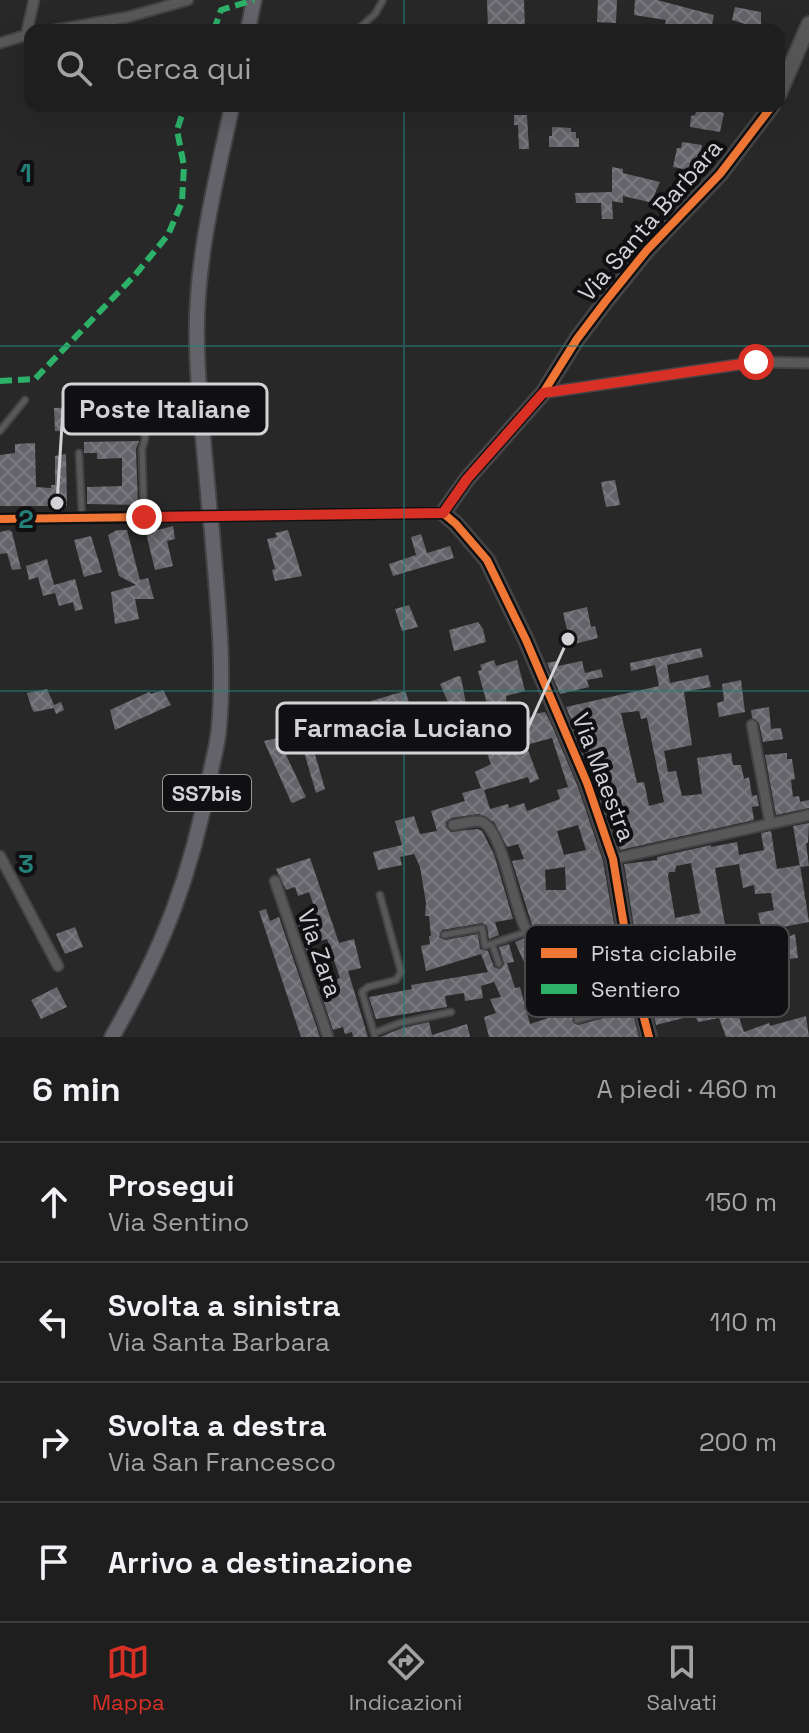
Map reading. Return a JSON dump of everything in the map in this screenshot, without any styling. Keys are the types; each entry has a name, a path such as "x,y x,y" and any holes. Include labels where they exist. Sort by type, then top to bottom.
{"main road":[{"path":"249,24 253,4"},
{"name":"SS7bis","path":"112,1037 143,984 179,900 203,815 219,728 219,610 197,346 199,288 206,230 231,112"}],"street":[{"path":"30,24 34,0"},
{"path":"89,24 128,17 188,0"},
{"path":"785,80 809,24"},
{"path":"0,43 24,36"},
{"name":"Via Santa Barbara","path":"443,513 467,479 543,393 577,339 647,250 720,174 767,112"},
{"path":"543,393 756,362 809,363"},
{"path":"0,519 443,513"},
{"name":"Via Maestra","path":"443,513 487,560 564,726 613,859 624,925"},
{"path":"752,725 770,823"},
{"path":"613,859 809,815"},
{"path":"453,825 478,821 494,834 518,916 525,928"},
{"path":"0,856 58,966"},
{"name":"Via Zara","path":"275,881 328,1037"},
{"name":"Via Maestra","path":"644,1017 649,1037"}],"lane":[{"path":"364,24 375,14 383,0"},
{"path":"122,394 127,419 143,419 144,517"},
{"path":"0,431 25,400"},
{"path":"79,453 82,518"},
{"path":"380,895 401,972 396,980 368,987 362,992 374,1035 400,1023 451,1012"},
{"path":"444,935 482,928 485,946 525,932"},
{"path":"492,944 499,964"},
{"path":"577,1020 588,1017"}],"building":[{"path":"487,0 524,0 525,24 488,24"},
{"path":"598,0 617,0 616,23 597,22"},
{"path":"635,0 657,0 714,15 712,24 665,24 666,20 634,15"},
{"path":"735,7 761,12 761,24 732,20"},
{"path":"696,112 724,113 720,132 690,127 691,116"},
{"path":"514,115 527,115 529,149 519,149 518,125 514,125"},
{"path":"552,127 571,128 571,132 576,132 576,138 579,138 579,147 549,147"},
{"path":"682,142 702,145 699,159 695,163 690,162 689,170 673,167 677,148 681,148"},
{"path":"612,167 623,169 623,173 660,182 649,202 623,196 623,203 612,201 613,219 602,219 601,203 576,203 575,193 612,192"},
{"path":"87,407 85,432 55,431 54,408"},
{"path":"139,441 136,449 138,505 87,504 87,487 122,486 122,458 97,459 97,453 84,453 84,442"},
{"path":"35,443 36,487 51,488 55,485 55,456 66,454 67,506 0,506 0,455 15,453 15,444"},
{"path":"615,480 620,505 606,507 601,482"},
{"path":"173,526 175,539 167,541 173,566 155,570 146,533"},
{"path":"9,530 21,569 12,570 7,553 0,554 0,532"},
{"path":"117,530 127,530 140,580 148,578 154,599 135,599 139,619 115,624 111,592 136,585 119,576 108,535"},
{"path":"288,530 302,576 275,581 267,539"},
{"path":"421,534 427,553 450,546 454,558 393,576 389,564 416,555 411,537"},
{"path":"91,536 102,572 84,577 74,540"},
{"path":"47,559 54,585 75,579 83,609 75,611 73,602 59,606 55,593 43,596 38,577 29,580 26,566"},
{"path":"409,605 418,627 402,631 395,609"},
{"path":"587,607 591,627 595,626 598,638 567,644 563,613"},
{"path":"478,622 486,642 454,651 449,630"},
{"path":"701,648 703,657 667,665 670,683 708,675 711,687 684,692 692,745 664,751 668,772 676,771 682,796 702,794 697,758 731,753 733,765 741,765 744,779 749,777 752,796 757,795 759,806 752,807 754,820 620,850 596,779 566,707 659,686 655,665 631,671 630,663","holes":["639,711 641,719 647,718 664,802 649,806 644,782 637,783 621,713"]},
{"path":"494,660 496,666 517,660 525,691 506,696 507,713 495,716 501,737 517,732 514,722 534,714 545,712 550,721 578,787 603,861 614,925 532,925 512,861 524,859 518,844 507,847 494,822 479,814 451,818 446,822 446,827 451,832 482,831 494,854 513,919 495,922 499,935 489,939 487,926 482,923 442,930 439,937 445,940 478,934 480,949 488,951 494,967 499,969 504,964 499,947 509,944 514,962 507,963 515,988 520,987 525,1017 528,1017 530,1024 551,1017 574,1017 572,1021 578,1025 608,1017 634,1017 639,1037 489,1037 484,1017 496,1013 490,999 501,997 494,982 481,986 483,998 465,1001 464,993 445,996 447,1007 376,1019 369,997 412,989 411,985 488,972 481,954 426,971 421,946 430,944 431,936 429,916 425,916 420,867 414,854 400,857 402,865 378,870 373,852 402,845 395,821 414,816 420,834 437,831 431,811 465,801 462,793 481,788 475,772 491,764 483,743 480,744 478,740 449,748 445,738 466,732 464,726 474,723 472,716 489,711 478,671 482,670 480,665","holes":["552,738 568,787 557,790 560,799 527,811 524,803 490,809 484,790 528,777 530,783 539,779 526,745","578,825 586,850 564,855 557,831","565,867 566,890 546,890 545,870"]},
{"path":"557,661 558,666 582,661 585,673 601,669 603,677 587,680 589,687 560,694 547,663"},
{"path":"461,677 466,704 451,709 440,684"},
{"path":"741,680 745,712 719,717 717,703 724,701 722,684"},
{"path":"47,689 54,705 61,702 64,710 56,714 54,708 34,712 27,693"},
{"path":"163,690 171,705 115,730 110,710 149,692"},
{"path":"405,691 412,710 374,722 371,701"},
{"path":"769,707 771,729 781,728 783,739 763,742 759,723 752,718 751,710"},
{"path":"304,716 325,789 316,793 299,735 287,738 282,722"},
{"path":"278,738 306,797 293,803 264,741"},
{"path":"787,753 787,759 792,759 795,779 791,780 793,797 799,796 800,802 809,800 809,808 776,815 765,755"},
{"path":"809,823 806,843 809,866 800,867 793,826"},
{"path":"771,831 777,869 800,865 809,922 789,926 761,925 758,913 774,910 771,893 755,894 754,885 743,888 739,864 715,868 725,925 634,925 624,864 737,842 739,855 764,850 761,833","holes":["691,863 700,913 675,918 669,872 675,872 676,866"]},
{"path":"310,858 339,943 354,939 361,968 348,971 368,1037 353,1037 352,1032 345,1034 343,1027 333,1030 319,987 340,978 327,939 312,943 318,960 310,962 298,924 302,923 305,932 321,927 309,892 298,896 295,887 286,890 276,869"},
{"path":"266,909 270,921 279,917 320,1037 301,1037 259,911"},
{"path":"75,927 83,947 65,954 56,934"},
{"path":"795,934 798,958 789,959 789,937"},
{"path":"525,938 525,964 515,942"},
{"path":"57,987 67,1007 41,1019 31,1000"},
{"path":"806,1016 809,1037 726,1037 719,1018 698,1022 696,1017 739,1017 744,1032 769,1023 770,1026"},
{"path":"654,1017 687,1017 656,1025"},
{"path":"429,1022 432,1035 467,1024 470,1037 380,1037 402,1028"}],"marked path":[{"path":"216,24 221,10 254,0"},
{"path":"0,381 35,379 135,275 168,235 182,202 184,166 177,130 183,112"}],"cycle path":[{"path":"443,513 467,479 543,393 577,339 647,250 720,174 767,112"},
{"path":"443,513 487,560 526,640 587,783 613,859 624,925"},
{"path":"0,519 443,513"},
{"path":"644,1017 649,1037"}],"place":[{"name":"Poste Italiane","path":"57,503"},
{"name":"Farmacia Luciano","path":"568,639"}],"route":[{"path":"144,517 443,513 467,479 543,393 756,362"}]}
